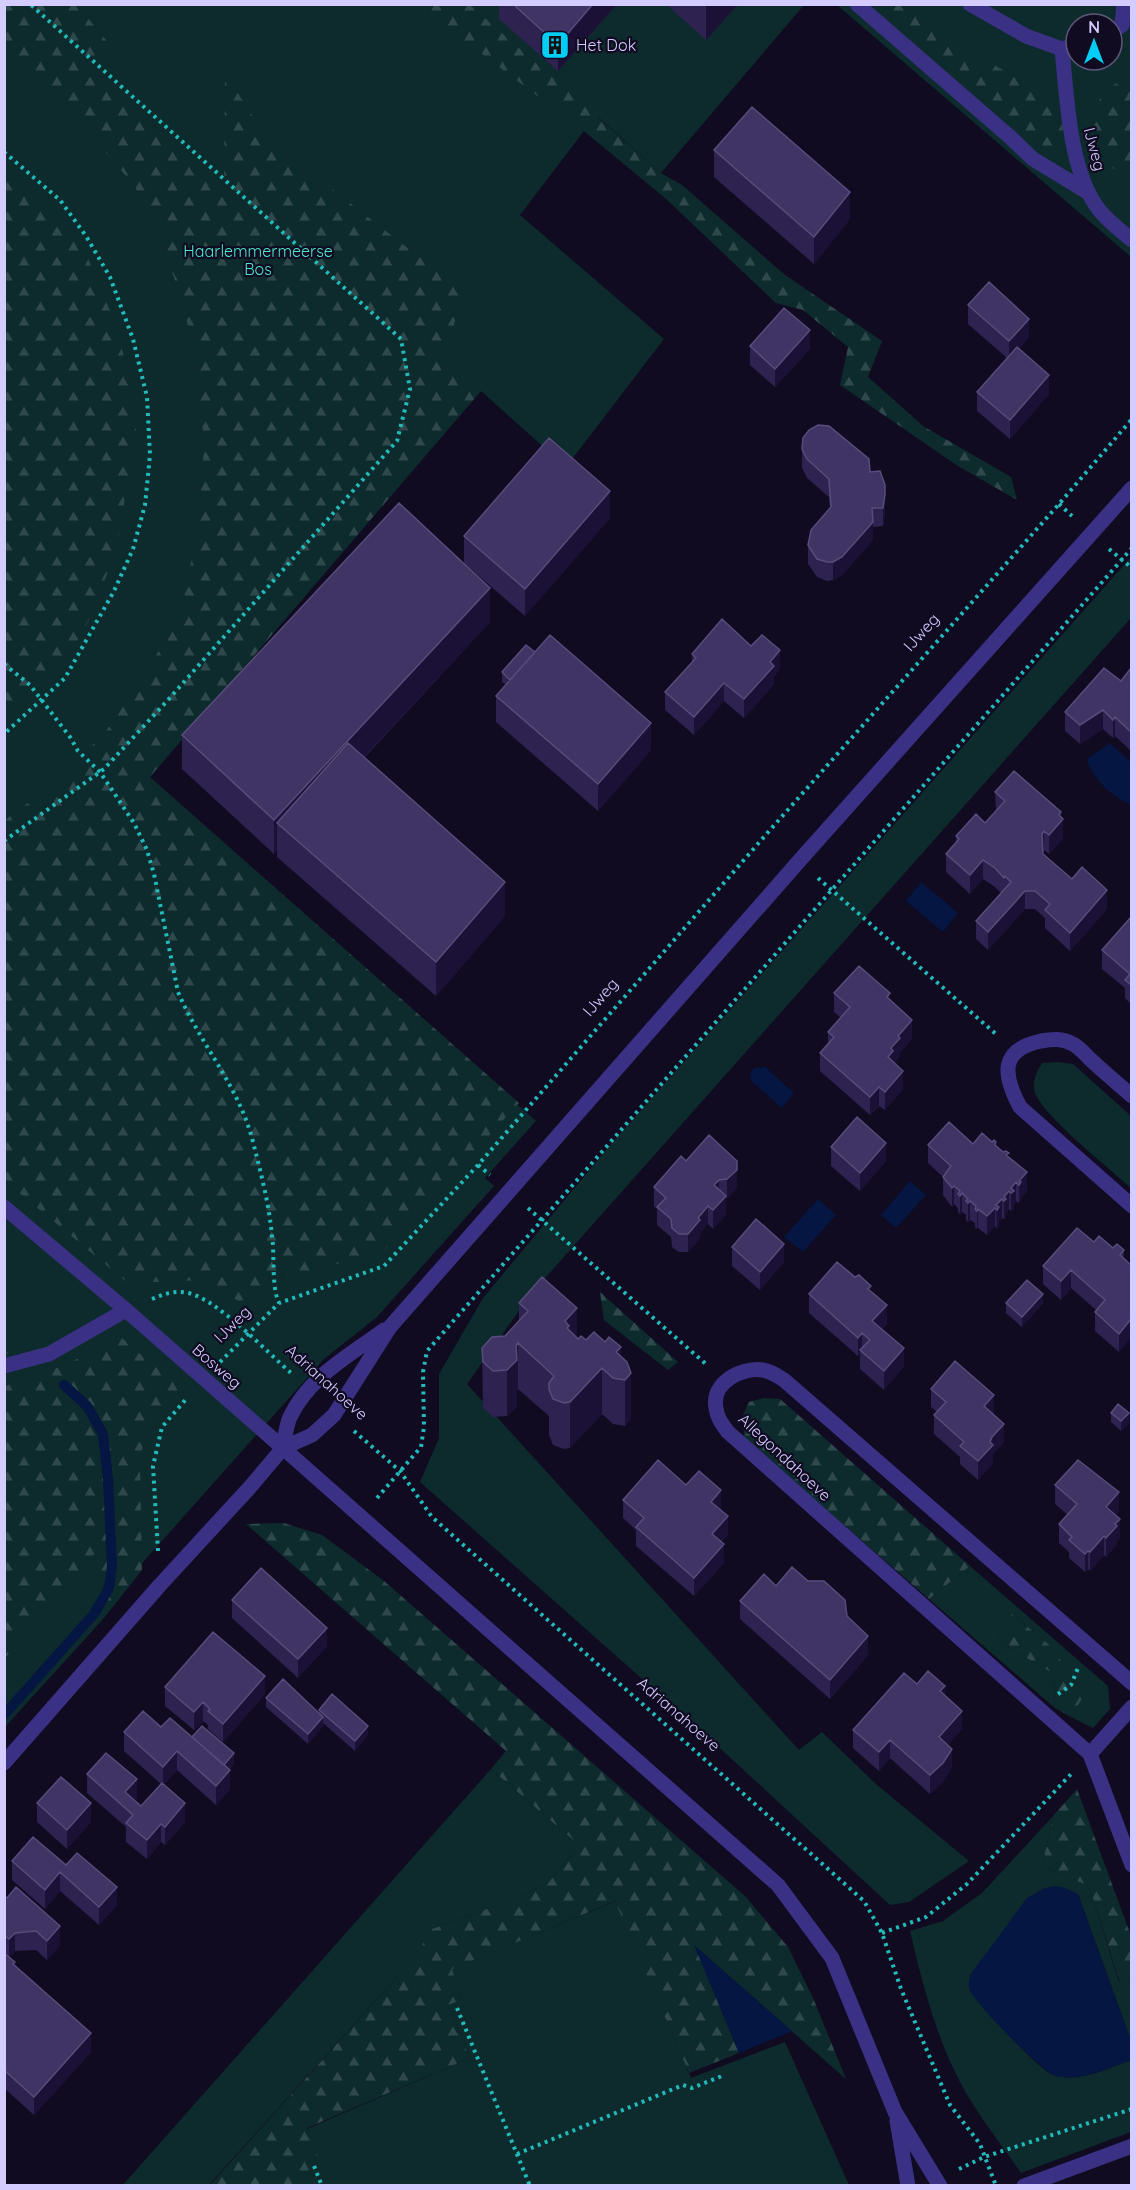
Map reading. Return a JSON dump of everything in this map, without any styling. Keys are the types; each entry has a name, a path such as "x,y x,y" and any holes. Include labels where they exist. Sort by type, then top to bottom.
{"street":[{"path":"857,4 1033,159 1089,193"},
{"path":"970,4 1026,36 1064,46"},
{"name":"IJweg","path":"1069,72 1070,126 1089,193 1101,212 1131,240"},
{"path":"4,1763 283,1448 312,1435 334,1414 390,1327 507,1191 1131,488"},
{"path":"1131,1096 1073,1044 1055,1038 1026,1044 1016,1051 1009,1063 1007,1077 1010,1089 1020,1107 1131,1206"},
{"name":"Bosweg","path":"4,1207 126,1310 283,1448"},
{"path":"4,1366 49,1354 126,1310"},
{"path":"283,1448 289,1418 308,1388 330,1369 390,1327"},
{"path":"726,1381 729,1377 747,1369 766,1370 784,1380 1131,1683"},
{"name":"Allegondahoeve","path":"726,1381 715,1405 718,1419 728,1432 1090,1754 1131,1865"},
{"path":"283,1448 778,1885 832,1958 895,2112 939,2182"},
{"path":"1090,1754 1131,1707"},
{"path":"895,2112 909,2186"},
{"path":"1024,2186 1131,2146"}],"path":[{"path":"4,840 100,772 168,700 397,441 410,389 401,339 30,4"},
{"path":"4,152 60,201 86,236 110,278 133,339 147,397 150,454 145,505 133,549 114,591 65,678 4,734"},
{"name":"IJweg","path":"160,1585 153,1466 162,1427 246,1334 279,1303 384,1266 478,1165 754,848 1059,504 1131,419"},
{"path":"361,1516 421,1447 424,1427 423,1372 427,1352 541,1219 1131,548"},
{"path":"4,664 30,685 78,751 100,772 134,823 147,850 178,992 187,1013 241,1104 253,1140 268,1207 275,1266 275,1295 279,1303"},
{"path":"800,860 830,890 1016,1051"},
{"path":"478,1165 726,1381"},
{"path":"126,1310 166,1292 187,1292 207,1299 246,1334"},
{"name":"Adrianahoeve","path":"246,1334 308,1388"},
{"name":"Adrianahoeve","path":"334,1414 400,1471 432,1517 864,1901 882,1933 902,1989 950,2105 980,2144 996,2186"},
{"path":"1032,1703 1055,1696 1071,1685 1078,1669 1082,1640"},
{"path":"882,1933 926,1917 967,1884 1090,1754"},
{"path":"457,2008 530,2186"},
{"path":"518,2154 683,2085 692,2088 722,2076"},
{"path":"939,2182 984,2157 1131,2109"},
{"path":"314,2166 322,2186"}],"green space":[{"path":"4,5 77,5 111,46 87,65 224,188 225,73 266,137 461,290 447,360 481,391 150,777 519,1103 384,1251 289,1277 240,1302 206,1280 128,1283 5,1181 5,820 60,779 106,731 151,665 182,607 199,523 204,445 198,371 183,304 157,217 75,115 5,50"},
{"name":"Haarlemmermeerse Bos","path":"5,5 804,5 661,173 598,117 584,131 520,215 664,339 566,467 481,391 146,777 536,1121 485,1178 494,1186 377,1317 324,1359 104,1606 104,1618 5,1727"},
{"path":"417,5 470,5 661,173 682,185 785,275 882,341 868,377 923,426 1011,477 1017,500 958,466 840,385 848,347 803,310 776,303 665,198 584,131"},
{"path":"837,5 1131,5 1131,257"},
{"path":"881,5 911,5 974,54 1003,70 1052,91 1063,128 1060,144 1045,148"},
{"path":"1126,78 1131,78 1131,174 1122,173 1100,162 1094,133 1095,113 1102,95"},
{"path":"5,164 51,205 88,258 117,328 128,375 136,430 116,552 88,621 70,655 33,698 5,721"},
{"path":"1131,557 1131,618 531,1294 467,1384 799,1750 822,1732 877,1785 969,1861 909,1902 890,1905 710,1739 420,1482 439,1438 439,1374 483,1298 612,1143"},
{"path":"1042,1063 1073,1064 1131,1116 1131,1188 1061,1126 1038,1099 1034,1085 1038,1069"},
{"path":"600,1292 678,1362 668,1370 604,1320"},
{"path":"5,1331 23,1350 5,1354"},
{"path":"122,1338 182,1390 155,1417 145,1434 140,1461 142,1570 104,1618 100,1547 5,1658 5,1386 50,1371"},
{"path":"764,1398 780,1399 970,1566 929,1599 744,1438 743,1415 749,1402"},
{"path":"284,1523 322,1535 384,1581 746,1897 788,1947 813,1998 846,2079 695,1946 739,2053 689,2073 615,1901 452,1969 461,2000 448,2005 470,2058 307,2128 318,2156 306,2163 315,2185 209,2186 414,1958 432,1929 522,1896 549,1882 579,1845 491,1769 506,1751 246,1524"},
{"path":"970,1566 1108,1686 1110,1709 1093,1728 1071,1717 1083,1697 1053,1648 1012,1614 996,1640 1054,1674 1055,1708 929,1599"},
{"path":"1012,1614 1053,1648 1083,1697 1071,1717 1055,1708 1054,1674 996,1640"},
{"path":"491,1769 579,1845 549,1882 522,1896 432,1929 414,1958 209,2185 122,2186"},
{"path":"1077,1789 1131,1936 1131,1979 1120,1983 1089,1886 1042,1866 1053,1816"},
{"path":"1053,1816 1042,1866 1089,1886 1119,1982 1131,1979 1131,2041 1078,1894 969,1989 1024,2051 1056,2076 1085,2076 1131,2060 1131,2132 1021,2173 975,2107 952,2066 931,2009 910,1931 943,1921 982,1893"},
{"path":"616,1901 691,2078 785,2042 849,2185 315,2186 306,2163 318,2156 307,2129 470,2058 448,2005 461,1999 451,1969"}],"water":[{"path":"1110,743 1131,762 1131,805 1104,786 1089,766 1087,759"},
{"path":"921,882 958,913 943,932 906,901"},
{"path":"764,1066 794,1093 782,1108 751,1081 751,1071"},
{"path":"910,1181 926,1195 896,1228 881,1215"},
{"path":"818,1199 836,1215 803,1252 784,1237"},
{"path":"1055,1886 1078,1894 1131,2041 1131,2060 1085,2076 1056,2076 1037,2063 994,2021 969,1987 970,1975 1027,1898 1045,1888"},
{"path":"694,1945 792,2031 739,2053"}],"building":[{"path":"513,4 593,4 558,45"},
{"path":"752,107 850,192 814,237 714,150"},
{"path":"989,282 1029,319 1009,341 968,305"},
{"path":"784,308 810,330 775,369 750,346"},
{"path":"1017,347 1049,375 1010,420 977,392"},
{"path":"818,425 829,426 869,459 870,472 880,471 885,485 883,508 872,508 873,522 842,557 833,562 817,559 808,545 811,530 831,507 829,479 807,459 802,449 803,438 809,430"},
{"path":"549,438 610,491 525,589 464,536"},
{"path":"399,503 490,588 274,820 182,735"},
{"path":"722,619 751,646 762,635 780,650 770,662 774,666 744,699 724,683 694,717 665,692 696,658 692,654"},
{"path":"550,635 651,723 598,784 496,696"},
{"path":"526,645 535,652 510,680 502,672"},
{"path":"1104,668 1121,681 1131,668 1131,732 1115,717 1113,720 1103,710 1080,725 1065,712"},
{"path":"348,743 505,882 436,962 277,823"},
{"path":"1014,771 1061,812 1059,815 1063,819 1049,835 1044,831 1042,834 1043,854 1072,879 1082,867 1107,890 1070,933 1045,910 1050,904 1035,891 1025,891 988,932 976,921 1011,882 983,860 970,875 946,854 959,839 956,836 976,814 985,823 1005,801 995,792"},
{"path":"1131,917 1131,985 1125,980 1130,974 1102,950"},
{"path":"859,966 890,993 887,997 912,1020 898,1036 900,1038 891,1048 893,1051 888,1057 903,1071 885,1092 879,1087 870,1097 820,1053 834,1037 828,1032 850,1007 834,993"},
{"path":"857,1117 886,1143 860,1173 831,1147"},
{"path":"949,1122 973,1144 982,1133 992,1142 994,1140 995,1145 1003,1152 1009,1153 1006,1155 1027,1172 1019,1181 1021,1182 1019,1185 1016,1182 1011,1188 1014,1191 1011,1193 1009,1191 1004,1197 1006,1199 1004,1201 1002,1199 996,1205 999,1207 997,1210 995,1208 987,1216 978,1209 977,1211 976,1206 970,1201 968,1203 966,1201 968,1199 962,1193 960,1196 958,1194 960,1191 954,1186 952,1188 943,1177 951,1166 928,1145"},
{"path":"709,1135 737,1161 737,1170 727,1179 719,1180 714,1185 726,1196 713,1210 708,1206 688,1234 679,1234 672,1228 671,1219 657,1207 666,1198 654,1187 681,1156 686,1161"},
{"path":"756,1219 784,1244 760,1272 732,1247"},
{"path":"1077,1228 1094,1242 1099,1236 1113,1248 1117,1244 1124,1250 1120,1255 1131,1265 1131,1319 1119,1334 1095,1312 1105,1300 1071,1270 1061,1281 1043,1266"},
{"path":"837,1262 855,1277 859,1275 871,1286 868,1289 887,1305 872,1321 904,1348 884,1371 860,1350 870,1340 862,1333 858,1338 809,1294"},
{"path":"542,1277 577,1308 565,1321 569,1326 567,1328 578,1339 581,1336 586,1340 594,1332 605,1342 609,1337 621,1347 616,1352 627,1362 631,1373 625,1380 613,1378 602,1368 570,1402 564,1403 553,1399 549,1389 549,1383 554,1376 518,1343 516,1346 517,1360 507,1370 493,1371 483,1362 482,1348 492,1337 505,1336 528,1311 519,1303"},
{"path":"1027,1280 1043,1294 1022,1317 1006,1303"},
{"path":"955,1361 994,1395 984,1406 1004,1424 992,1437 990,1442 993,1445 978,1461 960,1446 964,1442 934,1415 946,1402 931,1389"},
{"path":"1118,1404 1129,1413 1121,1421 1111,1413"},
{"path":"658,1460 686,1485 699,1471 721,1490 711,1502 728,1516 712,1534 724,1544 694,1578 636,1527 644,1518 623,1500"},
{"path":"1078,1460 1119,1492 1106,1507 1120,1519 1115,1524 1117,1526 1085,1554 1069,1540 1072,1537 1059,1524 1077,1504 1055,1485"},
{"path":"792,1567 808,1581 824,1581 845,1600 847,1616 868,1636 830,1680 740,1601 764,1574 776,1586"},
{"path":"261,1568 327,1628 298,1659 232,1600"},
{"path":"213,1632 265,1676 223,1724 208,1711 210,1709 203,1702 194,1712 165,1687"},
{"path":"928,1671 945,1686 940,1691 962,1711 939,1737 952,1749 943,1763 930,1775 890,1740 879,1752 853,1730 904,1673 917,1684"},
{"path":"283,1679 323,1717 308,1734 266,1698"},
{"path":"332,1694 368,1726 355,1741 319,1710"},
{"path":"143,1711 161,1727 170,1718 230,1770 216,1786 177,1751 163,1767 124,1732"},
{"path":"202,1726 234,1753 224,1765 192,1737"},
{"path":"106,1753 137,1779 125,1792 141,1806 162,1783 185,1803 165,1827 161,1824 147,1840 126,1823 133,1815 87,1774"},
{"path":"61,1777 91,1803 67,1830 37,1803"},
{"path":"33,1837 66,1865 77,1853 117,1887 99,1907 60,1872 45,1890 12,1861"},
{"path":"16,1887 60,1926 47,1941 36,1931 15,1933 9,1939 4,1935 4,1896 7,1898"},
{"path":"4,1953 15,1962 13,1964 91,2033 34,2097 4,2070"}],"waterway":[{"path":"4,1715 94,1614 109,1588 112,1566 108,1479 103,1434 87,1406 64,1385"}],"place":[{"name":"Het Dok","path":"555,45"}]}
